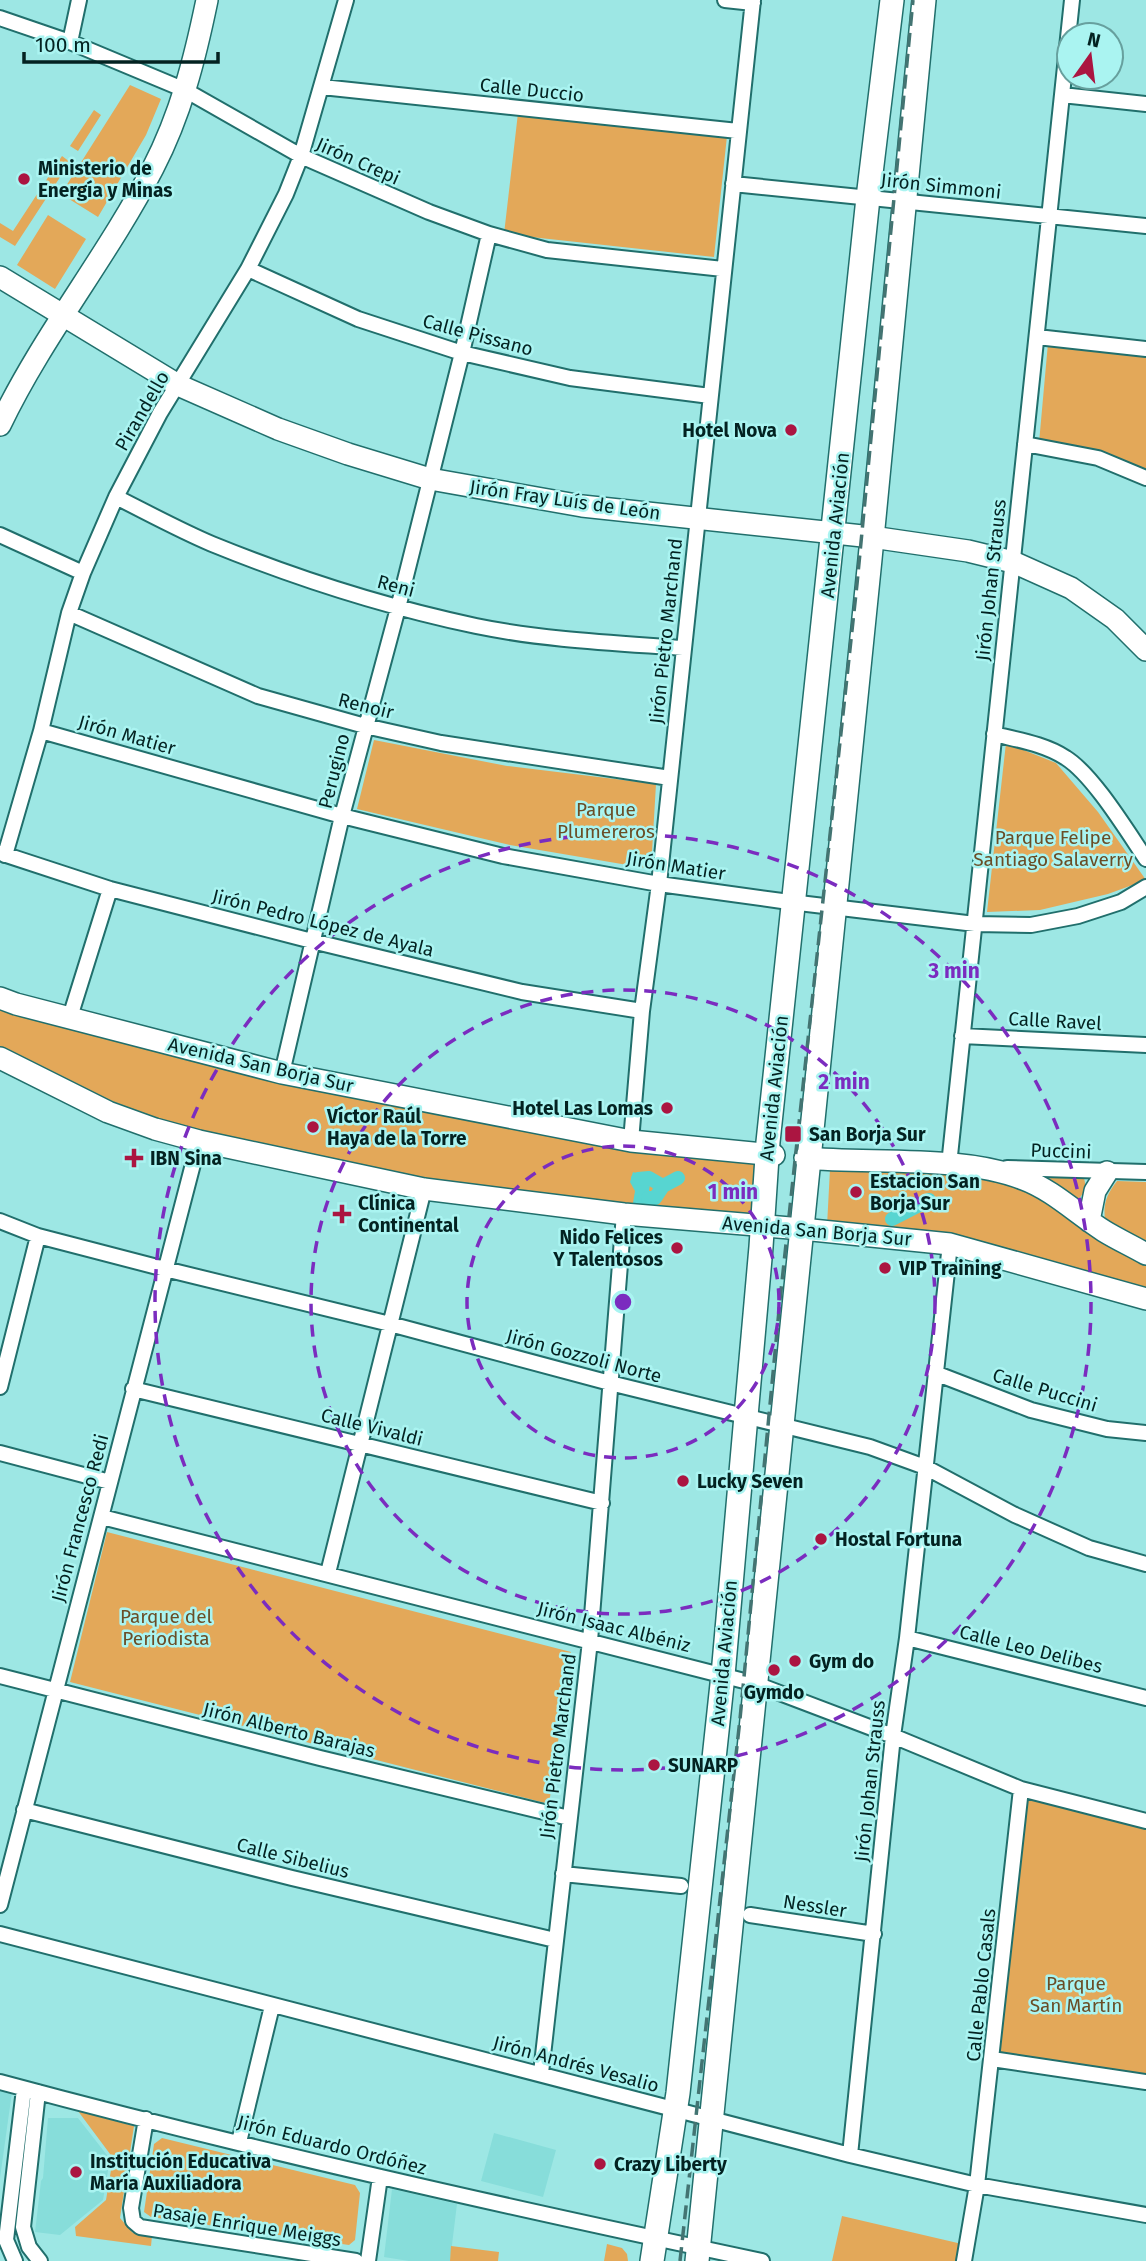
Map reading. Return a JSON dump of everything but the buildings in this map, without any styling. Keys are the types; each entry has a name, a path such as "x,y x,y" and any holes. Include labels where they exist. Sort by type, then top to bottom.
{"main road":[{"path":"0,425 14,396 136,199 172,128 185,90 207,0"},
{"name":"Avenida Aviación","path":"653,2256 675,2110 723,1675 793,903 868,198 892,0"},
{"name":"Avenida Aviación","path":"698,2254 925,0"},
{"name":"Jirón Fray Luís de León","path":"0,277 178,385 290,433 348,454 430,480 582,506 872,537 968,551 1013,562 1071,587 1115,619 1146,650"},
{"name":"Avenida San Borja Sur","path":"0,998 282,1073 631,1141 770,1155"},
{"name":"Avenida San Borja Sur","path":"0,1058 108,1112 155,1129 199,1141 424,1189 624,1214 950,1244 1146,1299"},
{"path":"807,1158 976,1167 1021,1178 1039,1185 1089,1221 1146,1254"},
{"path":"1089,1221 1095,1191 1107,1172"}],"street":[{"path":"70,42 79,0"},
{"name":"Pirandello","path":"3,854 41,731 69,613 83,573 116,497 160,413 248,269 286,194 301,156 346,0"},
{"path":"725,0 753,2"},
{"name":"Jirón Johan Strauss","path":"949,1165 1072,0"},
{"name":"Jirón Pietro Marchand","path":"631,1141 642,1011 659,884 753,2"},
{"name":"Jirón Crepi","path":"0,18 70,42 185,90 301,156 429,212 489,234 547,250 723,269"},
{"name":"Calle Duccio","path":"322,86 738,131"},
{"path":"1062,95 1146,104"},
{"name":"Jirón Simmoni","path":"733,184 1146,226"},
{"name":"Perugino","path":"282,1073 342,816 398,608 489,234"},
{"name":"Calle Pissano","path":"248,269 358,319 462,353 570,379 710,396"},
{"path":"1037,337 1146,349"},
{"path":"1025,444 1098,458 1146,478"},
{"name":"Reni","path":"116,497 209,543 310,582 398,608 479,626 581,640 683,648"},
{"path":"0,535 83,573"},
{"name":"Renoir","path":"69,613 258,696 365,726 441,743 670,778"},
{"name":"Jirón Matier","path":"41,731 342,816 503,856 659,884 793,903 975,924 1031,925 1079,916 1121,902 1146,887"},
{"path":"995,734 1047,748 1067,758 1082,772 1112,810 1146,859"},
{"name":"Jirón Pedro López de Ayala","path":"3,854 110,889 523,992 642,1011"},
{"path":"70,1017 110,889"},
{"name":"Calle Ravel","path":"962,1036 1146,1045"},
{"name":"Jirón Francesco Redi","path":"0,1906 199,1141"},
{"name":"Puccini","path":"976,1167 1146,1172"},
{"path":"328,1573 424,1189"},
{"name":"Jirón Pietro Marchand","path":"541,2073 590,1641 624,1214"},
{"name":"Jirón Gozzoli Norte","path":"0,1221 38,1236 870,1447 925,1467 1015,1515 1090,1548 1146,1564"},
{"path":"0,1387 38,1236"},
{"name":"Jirón Johan Strauss","path":"850,2155 893,1735 950,1244"},
{"name":"Calle Puccini","path":"935,1373 1031,1410 1107,1429 1146,1433"},
{"name":"Calle Vivaldi","path":"133,1390 602,1503"},
{"path":"0,1453 110,1482"},
{"name":"Jirón Isaac Albéniz","path":"102,1517 756,1684 893,1735 1021,1789 1146,1821"},
{"name":"Calle Leo Delibes","path":"906,1638 1146,1698"},
{"name":"Jirón Alberto Barajas","path":"0,1676 334,1762 569,1818"},
{"name":"Calle Pablo Casals","path":"964,2261 978,2185 1021,1789"},
{"name":"Calle Sibelius","path":"23,1810 292,1878 555,1940"},
{"path":"562,1874 681,1886"},
{"name":"Nessler","path":"750,1915 874,1934"},
{"name":"Jirón Andrés Vesalio","path":"0,1934 541,2073 711,2121 978,2185 1146,2215"},
{"path":"239,2142 272,2006"},
{"path":"992,2059 1146,2082"},
{"name":"Jirón Eduardo Ordóñez","path":"0,2082 380,2177 653,2256 698,2254 761,2261"},
{"path":"15,2261 6,2240 31,2090"},
{"path":"31,2090 23,2227 29,2247 40,2261"},
{"name":"Pasaje Enrique Meiggs","path":"146,2119 131,2208 134,2222 144,2229 356,2261"},
{"path":"368,2261 380,2177"}],"shaded area":[{"path":"633,1172 638,1174 640,1182 650,1184 648,1199 641,1207 633,1203 635,1191 630,1182"},
{"path":"0,2089 12,2092 0,2178"},
{"name":"Institución Educativa María Auxiliadora","path":"48,2118 78,2118 110,2159 103,2200 60,2235 35,2232"},
{"path":"494,2133 556,2150 543,2197 481,2181"},
{"path":"392,2189 457,2204 450,2261 409,2261 384,2257"}],"green space":[{"path":"130,85 161,99 146,135 98,217 61,194"},
{"path":"94,110 101,115 78,151 70,146"},
{"path":"518,113 727,136 714,257 504,234"},
{"path":"62,156 70,162 15,246 0,237 0,223 13,231"},
{"path":"48,215 86,239 55,289 17,265"},
{"path":"1048,343 1146,355 1146,474 1039,443"},
{"name":"Parque Plumereros","path":"374,740 507,766 656,784 651,869 510,845 357,809"},
{"name":"Parque Felipe Santiago Salaverry","path":"1006,743 1056,763 1098,812 1146,880 1108,894 1040,910 987,912"},
{"path":"0,1003 38,1016 757,1160 751,1219 428,1182 169,1123 36,1072 0,1051"},
{"path":"830,1169 942,1171 986,1176 1027,1189 1146,1261 1146,1290 827,1226"},
{"path":"1047,1174 1084,1178 1083,1194 1076,1201 1043,1178"},
{"path":"1117,1181 1146,1182 1146,1247 1105,1220 1106,1199"},
{"name":"Parque del Periodista","path":"107,1532 571,1652 549,1804 70,1682"},
{"name":"Parque San Martín","path":"1025,1796 1146,1825 1146,2076 1000,2054"},
{"path":"78,2111 134,2126 120,2218 133,2233 152,2236 151,2246 76,2236 75,2227 106,2200 113,2158"},
{"path":"162,2138 355,2185 360,2193 355,2240 349,2245 151,2217 144,2212 154,2144"},
{"path":"842,2216 962,2244 958,2261 832,2261"},
{"path":"607,2244 622,2248 628,2261 604,2261"},
{"path":"451,2246 499,2252 498,2261 450,2261"}],"waterway":[{"path":"638,1179 649,1178 663,1186"},
{"path":"648,1198 655,1198 663,1186 678,1178"},
{"path":"892,1219 929,1200"}],"railway":[{"path":"680,2261 740,1719 780,1300 857,584 913,0"}],"place":[{"name":"Ministerio de Energía y Minas","path":"24,179"},
{"name":"Hotel Nova","path":"791,430"},
{"name":"Hotel Las Lomas","path":"667,1108"},
{"name":"Víctor Raúl Haya de la Torre","path":"313,1127"},
{"name":"San Borja Sur","path":"793,1134"},
{"name":"IBN Sina","path":"134,1158"},
{"name":"Estacion San Borja Sur","path":"856,1192"},
{"name":"Clínica Continental","path":"342,1214"},
{"name":"Nido Felices Y Talentosos","path":"677,1248"},
{"name":"VIP Training","path":"885,1268"},
{"name":"Lucky Seven","path":"683,1481"},
{"name":"Hostal Fortuna","path":"821,1539"},
{"name":"Gym do","path":"795,1661"},
{"name":"Gymdo","path":"774,1670"},
{"name":"SUNARP","path":"654,1765"},
{"name":"Crazy Liberty","path":"600,2164"},
{"name":"Institución Educativa María Auxiliadora","path":"76,2172"}]}
